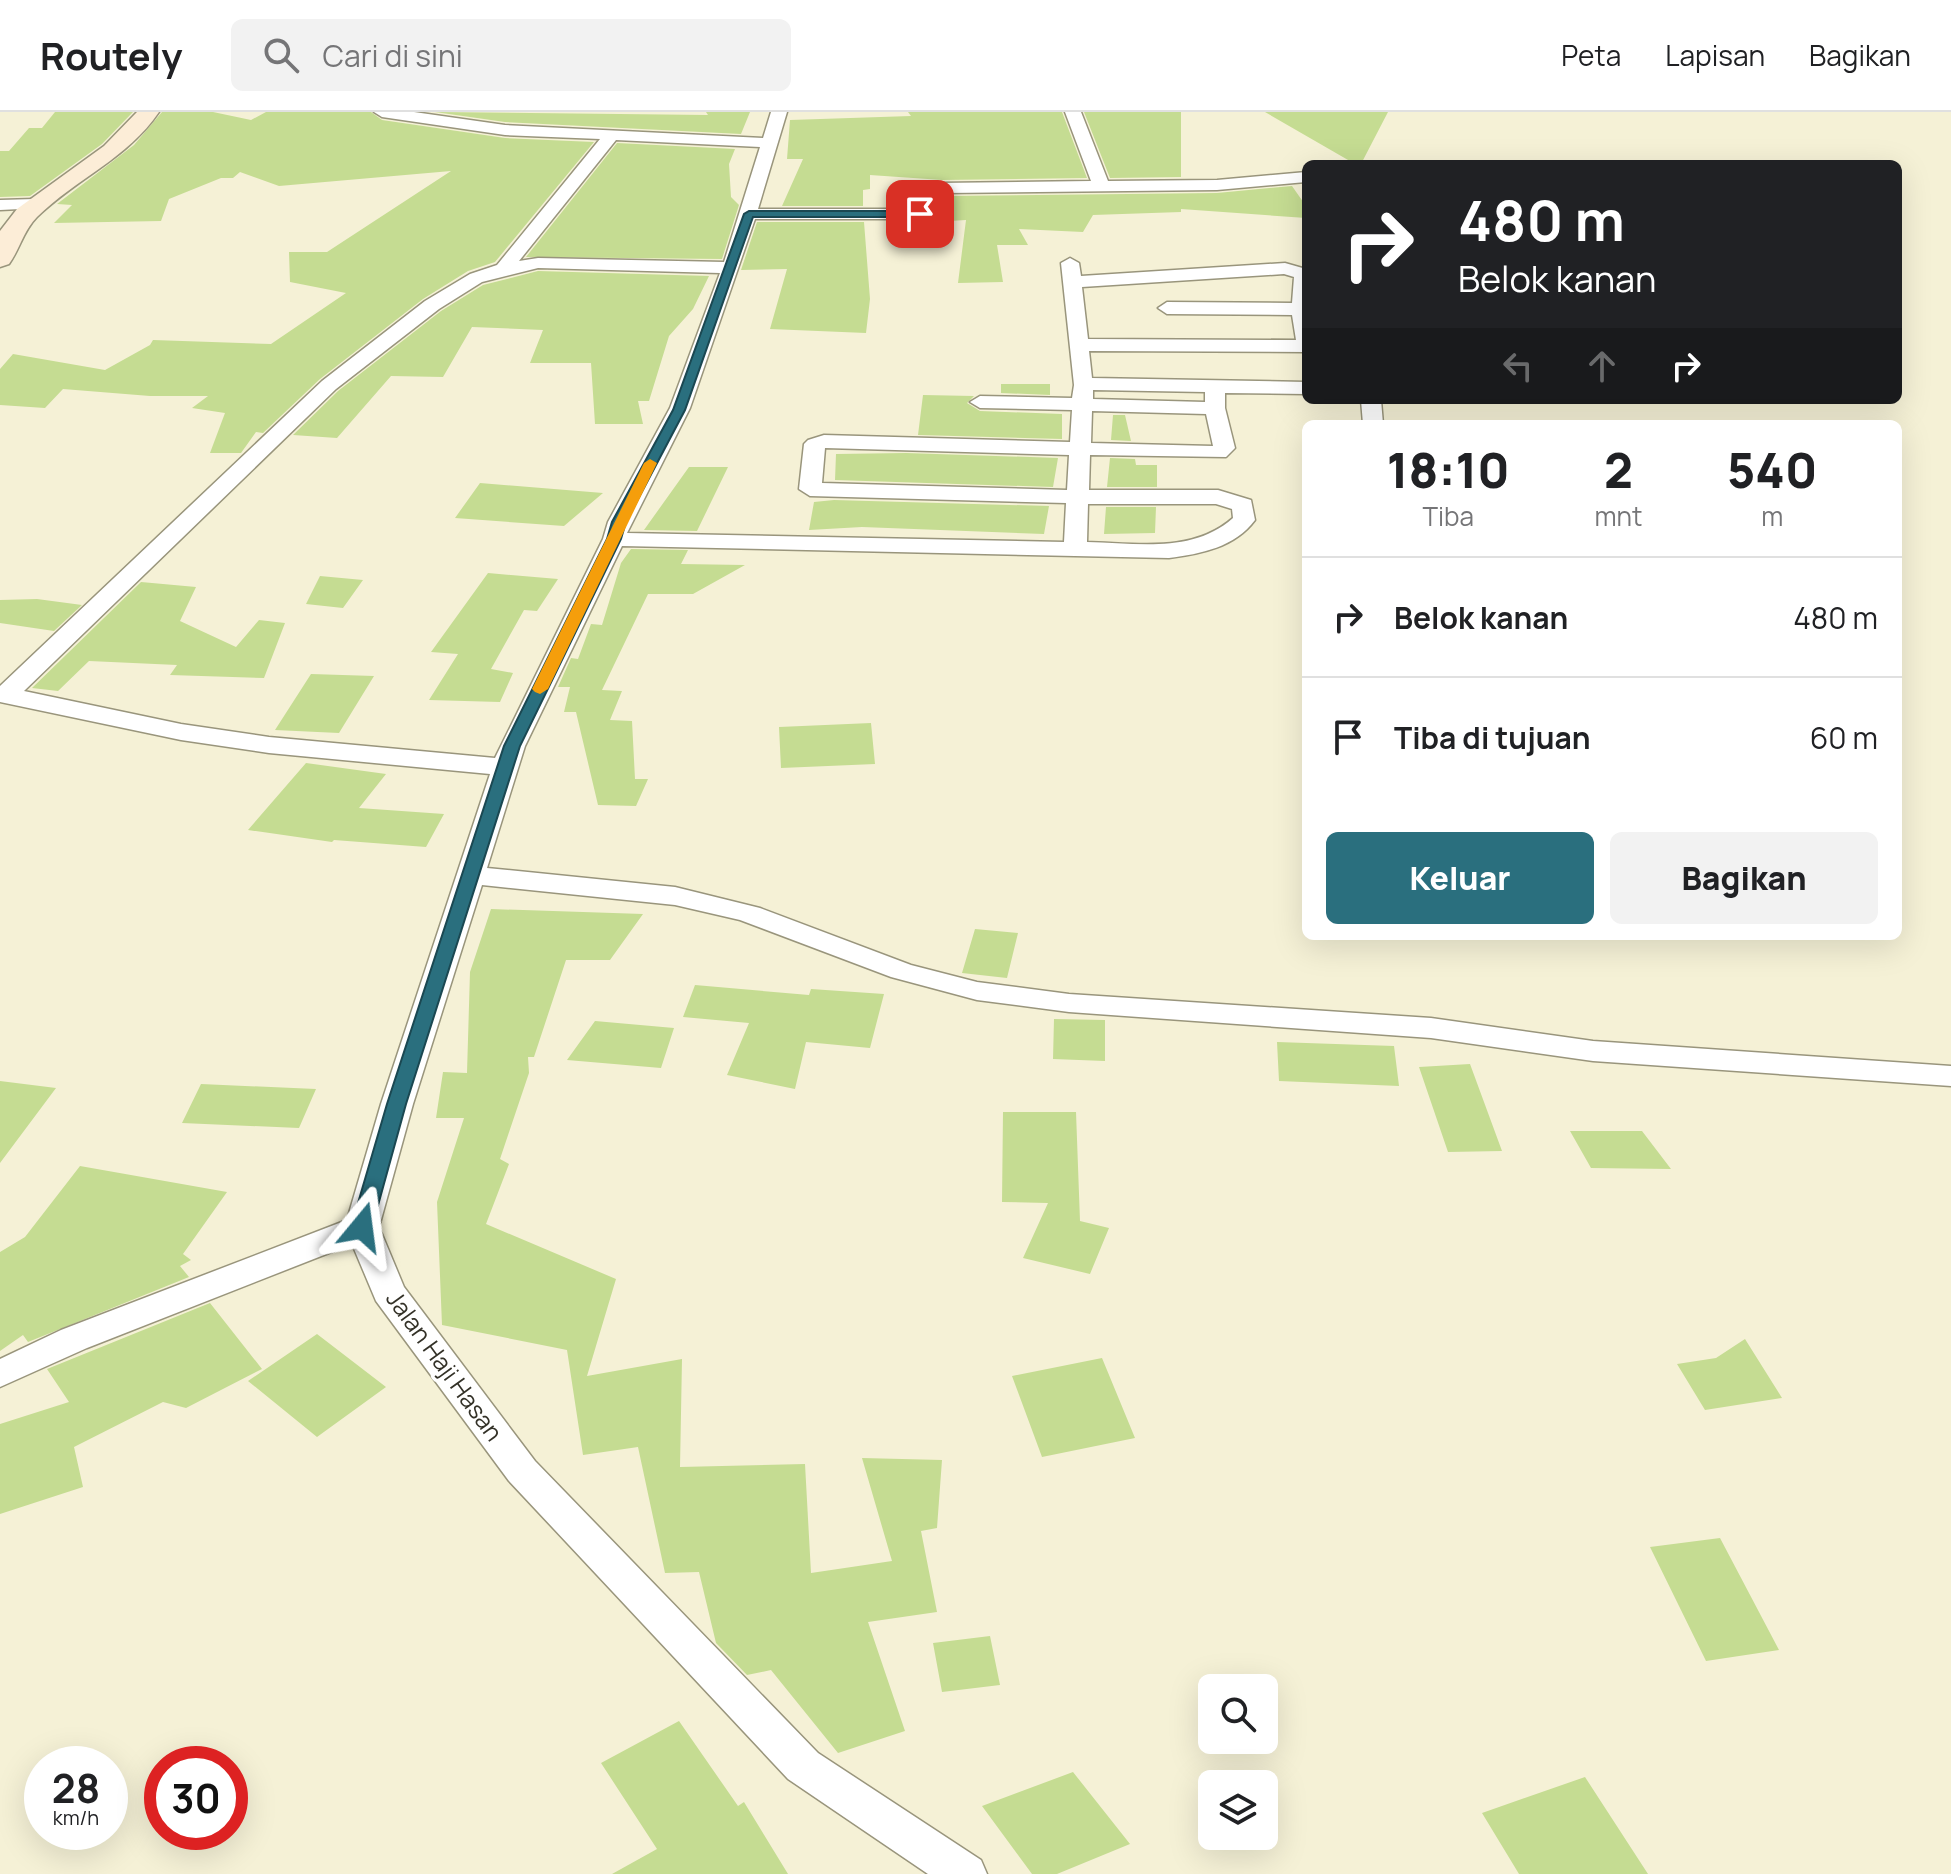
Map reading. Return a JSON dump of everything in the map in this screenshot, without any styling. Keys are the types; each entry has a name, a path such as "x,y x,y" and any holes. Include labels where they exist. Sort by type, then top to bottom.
{"street":[{"path":"0,259 13,227 35,204 105,157 142,123 148,112"},
{"path":"382,112 505,130 769,143"},
{"path":"0,1374 74,1339 362,1227 397,1104 504,767 614,539 619,522 679,410 731,268 779,112"},
{"path":"1073,112 1101,186"},
{"path":"503,269 611,136"},
{"path":"749,214 920,214 936,206 936,190 940,188 1217,185 1302,177"},
{"path":"0,205 35,204"},
{"path":"3,695 329,385 432,305 476,278 538,263 731,268"},
{"path":"1075,548 1083,394 1070,272 1159,277 1285,268 1302,274"},
{"path":"1159,277 1178,345"},
{"path":"1302,292 1302,316"},
{"path":"1167,308 1301,309"},
{"path":"1079,345 1302,346"},
{"path":"614,539 1169,551 1207,546 1228,535 1244,520 1243,505 1218,497 1078,497 810,489 815,444 1083,394 1215,385 1302,388"},
{"path":"977,416 1079,449 1219,453 1224,448 1215,408 1215,385"},
{"path":"1083,394 1215,408"},
{"path":"3,695 181,732 269,745 504,767"},
{"path":"471,875 675,896 750,914 901,971 977,991 1069,1003 1431,1028 1593,1051 1951,1076"},
{"name":"Jalan Haji Hasan","path":"362,1227 388,1292 522,1471 803,1766 965,1874"}],"building":[{"path":"55,112 133,112 102,144 30,196 0,197 0,151 9,151 29,128 42,128"},
{"path":"162,112 213,112 251,120 266,112 371,112 382,120 505,138 594,142 495,262 468,271 423,299 320,379 263,433 256,432 241,453 210,453 225,413 192,408 208,396 150,396 63,389 45,408 0,405 0,369 13,354 105,370 150,345 153,340 271,344 346,293 290,282 289,252 327,252 451,171 279,186 240,172 233,178 221,178 169,199 161,221 54,223 72,205 57,204 134,145"},
{"path":"435,112 708,115 706,112 750,112 741,134 505,122"},
{"path":"908,112 1062,112 1087,178 942,180 870,175 870,189 863,190 863,206 782,206 803,159 787,159 790,120 911,116"},
{"path":"1084,112 1181,112 1181,177 1110,178"},
{"path":"1265,112 1388,112 1363,160 1348,160"},
{"path":"617,143 735,149 729,164 731,197 739,205 722,259 526,257"},
{"path":"1292,186 1302,200 1302,218 1181,209 1181,212 1093,215 1083,232 1019,229 1028,245 997,245 1003,282 958,283 966,220 932,222 933,217 945,210 947,196 1217,193"},
{"path":"757,222 864,222 870,299 866,333 770,329 787,269 741,270"},
{"path":"538,271 709,276 693,309 669,336 649,401 638,401 643,424 595,424 591,363 530,363 543,330 472,327 443,377 391,376 337,438 293,435 338,391 441,311 483,285"},
{"path":"1001,384 1050,384 1050,395 1001,393"},
{"path":"923,395 974,396 967,403 980,411 1062,414 1062,439 918,435"},
{"path":"1113,415 1125,415 1131,441 1111,440"},
{"path":"836,454 1058,458 1053,487 835,480"},
{"path":"1110,458 1135,459 1136,465 1157,465 1157,487 1107,487"},
{"path":"689,467 728,467 697,531 644,530"},
{"path":"480,483 603,493 564,526 455,518"},
{"path":"814,502 1049,506 1044,534 862,527 809,530"},
{"path":"1106,507 1156,507 1155,533 1104,534"},
{"path":"631,549 688,550 681,564 745,565 693,594 648,594 602,690 622,691 610,720 632,721 635,779 648,779 636,806 598,805 576,712 564,712 570,687 558,687 571,658 578,659 591,624 602,625 621,563"},
{"path":"488,573 558,579 537,611 524,610 491,669 513,673 500,702 429,700 458,654 431,652"},
{"path":"320,576 363,580 343,608 306,604"},
{"path":"141,582 196,587 180,621 236,647 259,620 285,623 264,678 170,675 177,665 89,661 58,691 32,688"},
{"path":"37,599 82,605 54,631 0,623 0,600"},
{"path":"311,674 374,676 339,733 275,730"},
{"path":"871,723 875,764 781,768 779,727"},
{"path":"306,763 386,774 359,808 444,814 426,847 332,842 248,830"},
{"path":"491,909 643,914 610,960 566,960 534,1057 528,1057 529,1073 500,1159 509,1164 486,1224 616,1279 587,1376 682,1359 680,1467 805,1464 811,1573 892,1561 862,1458 942,1460 937,1528 921,1531 937,1612 868,1622 905,1731 838,1753 771,1670 747,1675 716,1643 699,1572 665,1573 638,1447 583,1455 567,1350 442,1325 437,1202 464,1118 436,1118 443,1072 467,1073 470,972"},
{"path":"975,929 1018,933 1007,978 962,973"},
{"path":"695,985 809,995 811,989 884,994 870,1048 806,1042 795,1089 727,1075 749,1023 683,1017"},
{"path":"1054,1019 1105,1020 1105,1061 1053,1059"},
{"path":"595,1021 674,1028 661,1068 567,1060"},
{"path":"1277,1042 1394,1046 1399,1086 1279,1081"},
{"path":"1470,1064 1502,1151 1448,1152 1419,1067"},
{"path":"0,1081 56,1088 0,1163"},
{"path":"201,1084 316,1089 299,1128 182,1123"},
{"path":"1003,1112 1076,1112 1080,1221 1109,1228 1090,1274 1023,1258 1048,1203 1002,1202"},
{"path":"1570,1131 1642,1131 1671,1169 1591,1168"},
{"path":"80,1166 227,1192 183,1254 191,1260 180,1266 189,1277 28,1342 23,1335 0,1351 0,1252 25,1237"},
{"path":"210,1303 262,1369 186,1408 163,1402 74,1447 83,1487 0,1514 0,1424 69,1402 47,1369"},
{"path":"317,1334 386,1387 317,1437 248,1381"},
{"path":"1745,1339 1782,1398 1705,1410 1677,1364 1716,1358"},
{"path":"1102,1358 1135,1438 1042,1457 1012,1376"},
{"path":"1720,1538 1779,1650 1706,1661 1650,1547"},
{"path":"990,1636 1000,1685 942,1692 933,1643"},
{"path":"679,1721 738,1806 744,1802 788,1874 612,1874 657,1849 601,1763"},
{"path":"1073,1772 1130,1844 1057,1874 1032,1874 982,1806"},
{"path":"1585,1777 1648,1874 1519,1874 1482,1813"}],"slow traffic":[{"path":"540,689 650,463"}],"route":[{"path":"362,1227 397,1104 512,746 614,539 619,522 679,410 749,214 920,214"}]}
